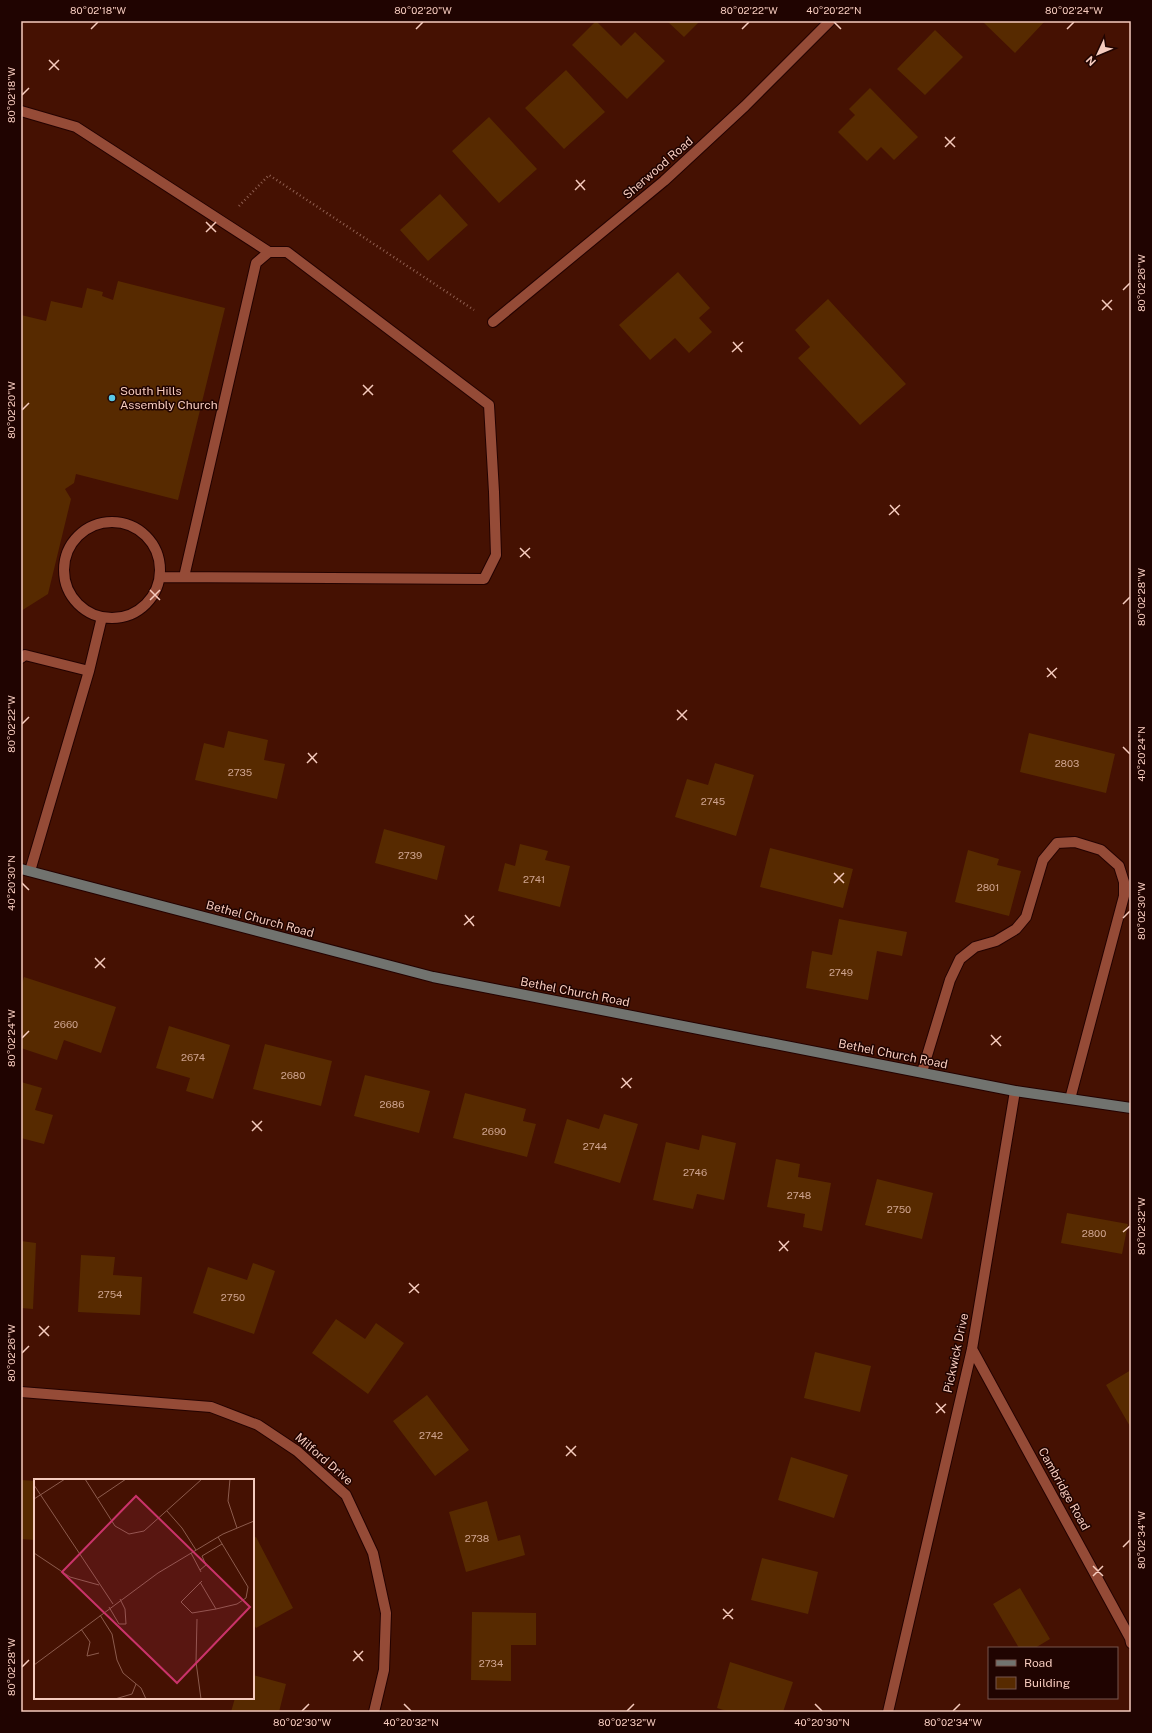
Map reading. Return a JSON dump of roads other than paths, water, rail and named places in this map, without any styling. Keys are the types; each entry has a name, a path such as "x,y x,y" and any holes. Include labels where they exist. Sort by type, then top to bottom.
{"street":[{"name":"Sherwood Road","path":"493,322 664,181 745,106 830,21"},
{"path":"21,110 76,127 269,252 287,252 490,405 496,555 484,579 160,577"},
{"path":"184,577 256,263 269,252"},
{"path":"115,522 131,526 138,530 154,547 159,562 160,577 155,592 145,605 132,614 118,618 102,617 87,611 75,601 67,587 64,571 66,556 74,541 85,530 100,524 115,522"},
{"path":"25,870 89,671 102,617"},
{"path":"21,658 25,655 89,671"},
{"path":"922,1072 950,980 960,959 975,947 996,941 1016,929 1026,917 1043,860 1057,843 1075,842 1101,850 1119,866 1124,882 1124,896 1070,1099"},
{"name":"Bethel Church Road","path":"25,870 433,977 1015,1091 1131,1108"},
{"name":"Pickwick Drive","path":"888,1712 972,1349 1015,1091"},
{"name":"Cambridge Road","path":"972,1349 1126,1631 1131,1643"},
{"name":"Milford Drive","path":"21,1392 210,1407 258,1425 298,1451 346,1495 373,1553 386,1614 384,1670 374,1712"}],"place":[{"name":"South Hills Assembly Church","path":"112,398"}]}
